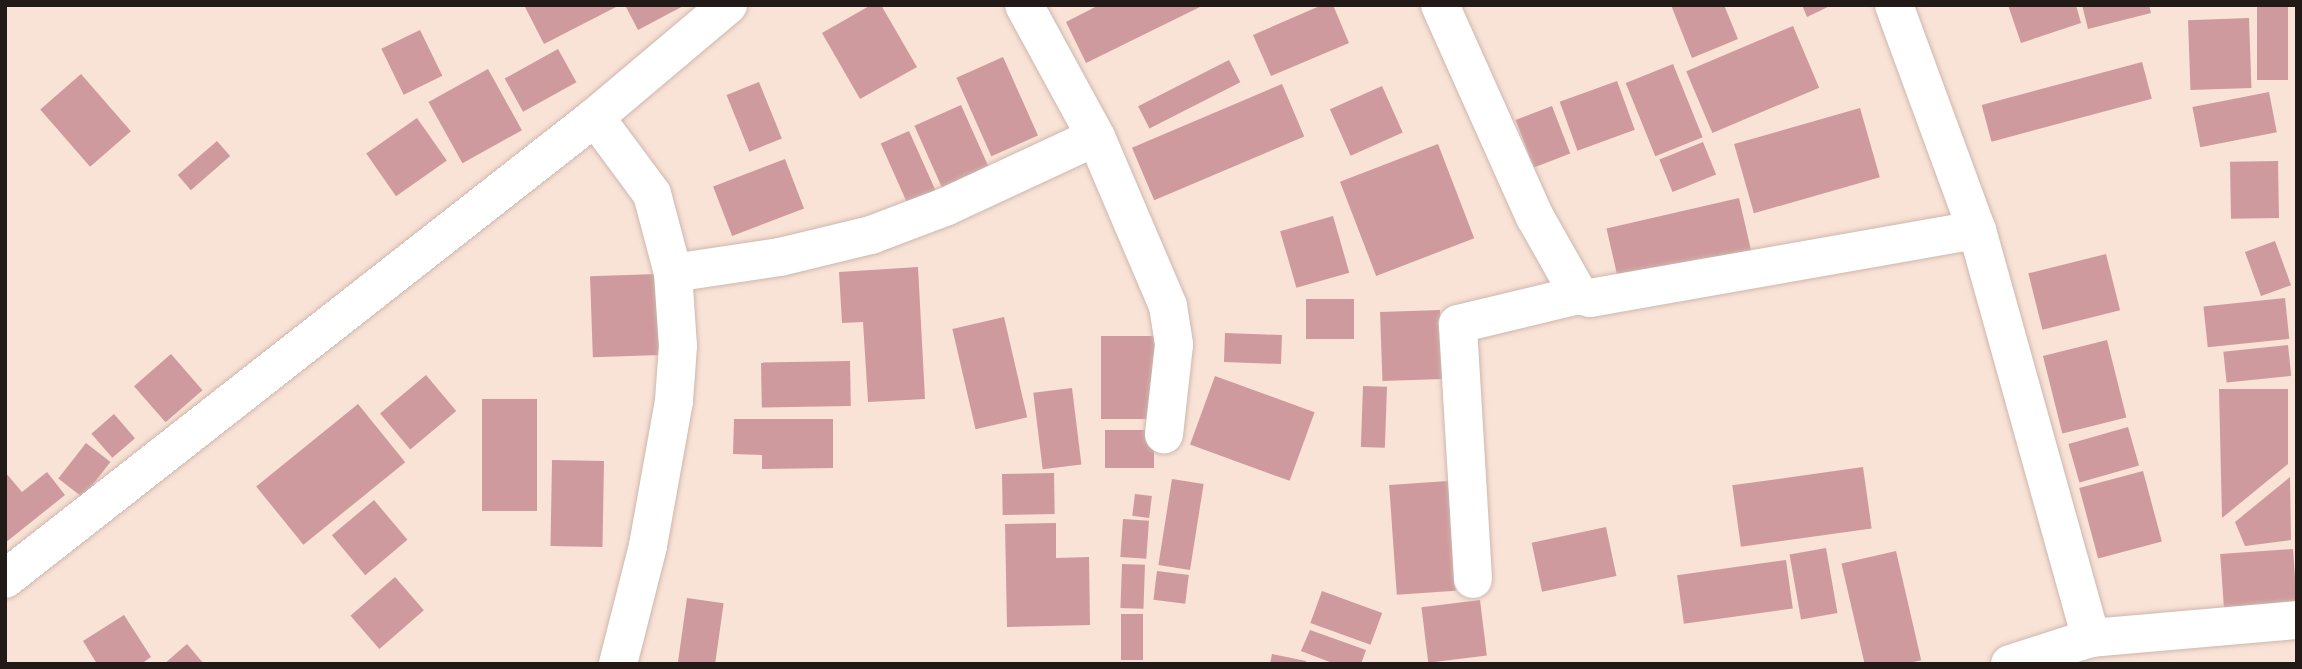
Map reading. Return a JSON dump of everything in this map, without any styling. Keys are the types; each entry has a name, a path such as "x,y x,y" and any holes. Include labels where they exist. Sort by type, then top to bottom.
{"street":[{"path":"5,579 595,117 728,5"},
{"path":"1024,5 1096,137 1152,259 1168,306 1174,345 1164,434"},
{"path":"1440,5 1535,217 1579,295"},
{"path":"1894,5 1977,230 2091,638"},
{"path":"595,117 652,194 673,273 678,346 674,401 648,547 618,664"},
{"path":"673,273 780,257 870,235 945,207 1096,137"},
{"path":"1473,579 1458,324 1579,295 1590,298 1977,230"},
{"path":"2010,664 2091,638 2297,620"}],"building":[{"path":"524,5 615,5 616,7 544,44"},
{"path":"625,5 685,5 638,30"},
{"path":"871,5 881,5 917,67 860,99 822,33"},
{"path":"1099,5 1204,5 1086,63 1066,22"},
{"path":"1322,5 1333,5 1349,43 1271,76 1253,35"},
{"path":"1671,5 1724,5 1738,39 1692,58"},
{"path":"1802,5 1832,5 1807,17"},
{"path":"2008,5 2076,5 2081,23 2021,43"},
{"path":"2082,5 2149,5 2151,13 2088,29"},
{"path":"2257,5 2288,5 2288,80 2257,80"},
{"path":"2249,18 2251,88 2190,90 2188,20"},
{"path":"1793,26 1819,88 1712,133 1686,71"},
{"path":"420,30 442,76 404,95 381,49"},
{"path":"558,49 576,82 523,112 505,79"},
{"path":"1003,57 1038,136 991,156 956,78"},
{"path":"1229,60 1240,82 1149,129 1138,106"},
{"path":"2142,62 2152,99 1991,142 1982,105"},
{"path":"1673,64 1703,137 1655,156 1626,83"},
{"path":"488,69 522,130 462,163 429,102"},
{"path":"81,74 131,131 90,167 40,109"},
{"path":"1617,81 1635,130 1577,151 1560,102"},
{"path":"759,82 782,139 749,152 727,95"},
{"path":"1282,84 1304,136 1154,200 1132,148"},
{"path":"1382,86 1403,133 1351,156 1330,109"},
{"path":"2269,92 2277,132 2200,147 2192,107"},
{"path":"961,105 992,175 946,196 914,126"},
{"path":"1552,106 1570,154 1534,168 1516,120"},
{"path":"1860,108 1880,177 1754,213 1734,144"},
{"path":"417,118 447,161 396,196 366,154"},
{"path":"909,131 940,201 912,214 881,144"},
{"path":"217,141 230,156 191,190 178,175"},
{"path":"1703,142 1716,174 1673,192 1659,160"},
{"path":"1438,144 1474,238 1376,276 1340,182"},
{"path":"785,159 804,208 732,236 713,187"},
{"path":"2278,161 2279,218 2231,219 2230,162"},
{"path":"1739,198 1753,257 1620,288 1606,229"},
{"path":"1333,216 1349,273 1296,288 1280,231"},
{"path":"2275,241 2291,285 2261,296 2245,252"},
{"path":"2106,254 2120,310 2042,330 2028,273"},
{"path":"918,267 925,399 868,402 863,322 842,323 839,272"},
{"path":"657,274 660,355 593,357 590,276"},
{"path":"2285,298 2289,339 2208,347 2203,307"},
{"path":"1306,299 1354,299 1354,339 1306,339"},
{"path":"1440,310 1442,379 1382,381 1380,312"},
{"path":"1004,317 1027,417 976,429 952,329"},
{"path":"1225,333 1282,335 1281,364 1224,362"},
{"path":"1101,336 1158,336 1158,419 1101,419"},
{"path":"2107,340 2126,418 2062,434 2043,356"},
{"path":"2288,345 2291,376 2227,383 2223,352"},
{"path":"171,354 202,390 166,422 134,386"},
{"path":"850,361 851,406 762,408 761,363"},
{"path":"426,375 456,411 410,450 380,414"},
{"path":"1215,376 1315,412 1290,481 1190,445"},
{"path":"1363,386 1387,387 1385,448 1361,447"},
{"path":"1072,388 1081,464 1043,469 1033,393"},
{"path":"2219,389 2288,389 2288,464 2222,518"},
{"path":"482,399 537,399 537,511 482,511"},
{"path":"358,404 405,462 303,545 256,486"},
{"path":"114,414 135,438 112,458 91,434"},
{"path":"734,419 833,419 833,468 762,469 762,455 733,454"},
{"path":"2128,427 2139,465 2079,483 2068,444"},
{"path":"1105,430 1154,430 1154,468 1105,468"},
{"path":"86,443 110,462 83,498 58,478"},
{"path":"552,460 604,461 602,547 550,546"},
{"path":"1863,467 1872,528 1741,547 1732,485"},
{"path":"2143,471 2162,542 2098,559 2079,488"},
{"path":"5,472 22,492 47,472 65,495 5,543"},
{"path":"1054,473 1055,514 1003,515 1002,474"},
{"path":"2290,477 2291,540 2245,546 2235,522"},
{"path":"1172,479 1204,484 1190,570 1158,565"},
{"path":"1448,481 1456,591 1397,595 1389,485"},
{"path":"1135,494 1152,496 1149,518 1132,516"},
{"path":"374,500 407,540 365,575 332,535"},
{"path":"1123,519 1149,521 1146,559 1120,557"},
{"path":"1056,523 1056,558 1089,557 1090,625 1007,627 1005,524"},
{"path":"1606,527 1616,576 1542,592 1532,543"},
{"path":"1826,548 1837,613 1801,619 1790,554"},
{"path":"2293,549 2297,610 2224,615 2220,554"},
{"path":"1896,551 1921,660 1904,664 1865,664 1841,564"},
{"path":"1786,560 1793,609 1684,624 1677,575"},
{"path":"1122,564 1145,565 1143,609 1120,608"},
{"path":"1157,571 1189,575 1185,604 1153,600"},
{"path":"395,577 424,610 379,649 350,616"},
{"path":"1322,591 1382,613 1371,645 1310,623"},
{"path":"687,598 724,603 715,664 678,664"},
{"path":"1480,600 1487,656 1428,663 1421,607"},
{"path":"1121,614 1143,614 1143,660 1121,660"},
{"path":"124,615 151,657 141,664 97,664 83,641"},
{"path":"1310,630 1366,650 1361,664 1335,664 1301,651"},
{"path":"187,644 204,664 164,664"},
{"path":"1272,654 1306,661 1305,664 1270,664"}]}
